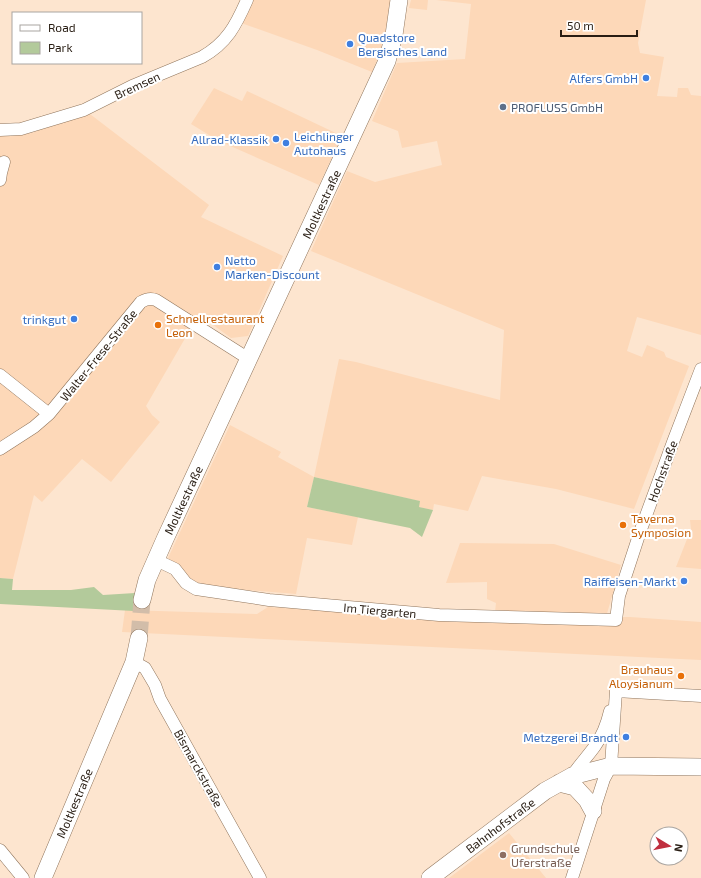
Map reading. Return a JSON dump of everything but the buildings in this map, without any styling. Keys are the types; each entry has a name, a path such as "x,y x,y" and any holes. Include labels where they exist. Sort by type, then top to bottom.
{"street":[{"name":"Bremsen","path":"0,130 21,129 84,110 132,86 202,57 212,51 226,38 232,30 247,0"},
{"name":"Moltkestraße","path":"142,600 147,580 156,560 387,61 394,35 399,0"},
{"path":"0,180 4,162"},
{"name":"Walter-Frese-Straße","path":"0,449 34,427 49,414 141,302 148,299 156,300 249,359"},
{"name":"Hochstraße","path":"616,620 619,596 640,532 701,369"},
{"path":"0,375 49,414"},
{"name":"Im Tiergarten","path":"156,560 175,569 186,583 196,589 269,600 438,615 616,620"},
{"name":"Moltkestraße","path":"43,878 134,662 139,638"},
{"name":"Bismarckstraße","path":"134,662 145,668 153,680 160,699 260,878"},
{"path":"572,878 604,779 611,766 616,691 701,696"},
{"name":"Bahnhofstraße","path":"566,779 595,746 604,731 616,691"},
{"name":"Bahnhofstraße","path":"430,878 545,791 566,779 611,766 701,767"},
{"path":"566,779 587,800 594,811"},
{"path":"0,850 23,878"}],"shaded area":[{"path":"252,0 391,0 389,19 382,48 372,72 317,50 241,23"},
{"path":"411,0 428,0 427,10 409,8"},
{"path":"436,0 646,0 638,43 640,53 664,57 657,96 677,97 678,88 688,88 691,95 701,96 701,335 637,317 627,351 642,357 647,345 664,352 666,357 689,366 634,509 556,489 482,476 468,511 434,504 433,510 418,507 419,501 314,477 339,359 356,362 500,400 504,330 311,251 347,171 375,182 442,165 437,141 402,148 398,131 372,121 397,63 465,59 471,4"},
{"path":"214,88 242,101 247,91 342,136 319,185 219,141 191,124"},
{"path":"86,111 209,205 201,217 283,256 248,336 231,338 201,316 187,335 146,406 152,415 160,422 111,482 82,459 42,502 34,495 13,579 0,578 0,136 32,133"},
{"path":"230,425 281,452 278,457 314,477 307,507 358,517 352,545 307,538 296,594 210,587 192,583 181,567 168,558"},
{"path":"690,520 701,520 701,569 676,567 691,529"},
{"path":"460,543 554,544 621,565 606,617 630,617 701,622 701,660 122,632 125,610 257,614 268,607 353,612 495,612 496,603 487,599 487,582 446,583"},
{"name":"Grundschule Uferstraße","path":"509,833 546,878 449,878"}],"green space":[{"path":"314,477 420,501 419,507 433,510 422,537 410,528 307,507"},
{"path":"0,578 13,579 12,590 71,590 94,587 103,595 135,593 134,611 0,604"}],"tunnel":[{"path":"139,638 142,600"}],"place":[{"name":"Quadstore Bergisches Land","path":"350,44"},
{"name":"Alfers GmbH","path":"646,78"},
{"name":"PROFLUSS GmbH","path":"503,107"},
{"name":"Allrad-Klassik","path":"276,139"},
{"name":"Leichlinger Autohaus","path":"286,143"},
{"name":"Netto Marken-Discount","path":"217,267"},
{"name":"trinkgut","path":"74,319"},
{"name":"Schnellrestaurant Leon","path":"158,325"},
{"name":"Taverna Symposion","path":"623,525"},
{"name":"Raiffeisen-Markt","path":"684,581"},
{"name":"Brauhaus Aloysianum","path":"681,676"},
{"name":"Metzgerei Brandt","path":"626,737"},
{"name":"Grundschule Uferstraße","path":"503,855"}]}
